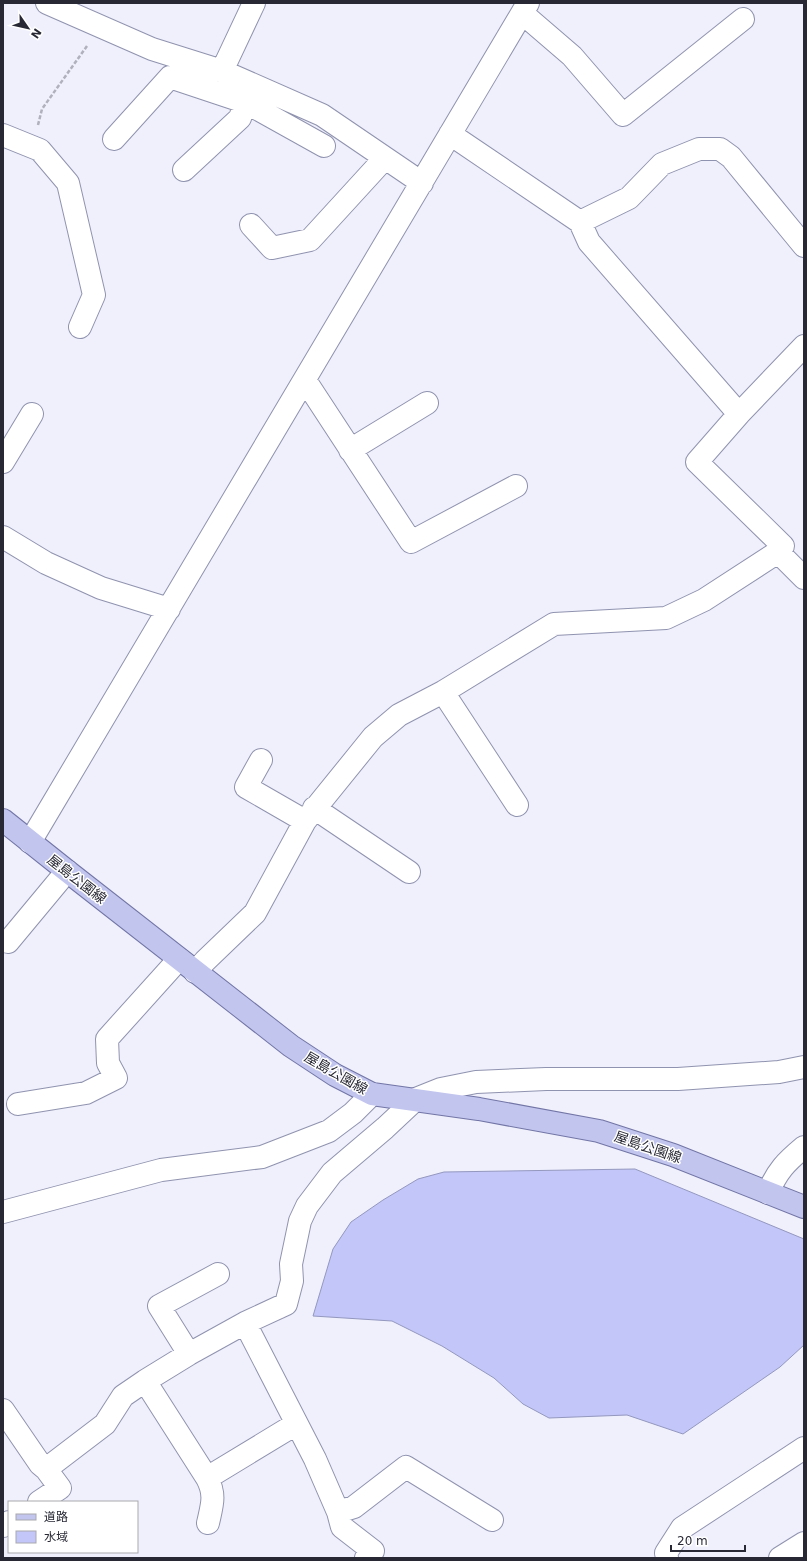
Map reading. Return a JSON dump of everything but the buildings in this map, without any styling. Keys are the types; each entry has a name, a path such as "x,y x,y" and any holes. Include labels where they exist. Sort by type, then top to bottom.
{"main road":[{"name":"屋島公園線","path":"3,820 178,959 291,1046 335,1075 372,1094 416,1099 547,1120 599,1131 673,1155 804,1207"}],"street":[{"path":"47,3 152,49 222,71 249,93 324,146"},
{"path":"222,71 254,3"},
{"path":"30,842 525,8 572,56 623,115 743,19"},
{"path":"114,139 170,77 249,93 322,115 422,183"},
{"path":"184,170 240,118 249,93"},
{"path":"450,134 580,222 589,242 739,414"},
{"path":"3,135 40,150 68,183 94,295 80,327"},
{"path":"580,222 629,198 662,164 699,149 720,149 731,157 804,246"},
{"path":"251,225 272,248 310,240 385,158"},
{"path":"196,972 205,961 255,913 310,815 372,737 399,715 443,692 554,624 666,618 704,600 778,552 783,546 697,462 739,414 804,346"},
{"path":"305,380 411,542 516,486"},
{"path":"350,450 427,403"},
{"path":"3,462 32,414"},
{"path":"3,537 46,563 101,588 169,609"},
{"path":"778,552 804,578"},
{"path":"443,692 517,806"},
{"path":"261,760 246,786 310,815 409,872"},
{"path":"8,942 66,871"},
{"path":"18,1104 86,1094 116,1078 108,1063 107,1039 178,959"},
{"path":"46,1469 105,1424 124,1396 145,1381 189,1354 245,1323 286,1304 292,1281 291,1264 300,1221 307,1206 332,1173 385,1128 416,1099 441,1089 476,1082 546,1079 678,1079 780,1072 804,1066"},
{"path":"3,1212 161,1170 262,1157 329,1131 353,1113 372,1094"},
{"path":"768,1193 774,1178 788,1160 804,1147"},
{"path":"189,1354 159,1306 218,1274"},
{"path":"245,1323 315,1459 338,1512 342,1527 373,1551 366,1558"},
{"path":"145,1381 212,1488 213,1500 208,1523"},
{"path":"3,1410 40,1464 46,1469 60,1488 40,1501"},
{"path":"207,1478 296,1424"},
{"path":"667,1558 666,1553 669,1546 682,1528 804,1448"},
{"path":"338,1512 354,1507 406,1467 492,1520"},
{"path":"780,1558 804,1543"}],"path":[{"path":"40,150 38,124 42,109 76,63 90,40 104,29"}],"water":[{"path":"635,1169 804,1239 804,1345 780,1367 683,1434 627,1415 549,1418 523,1404 494,1378 442,1346 392,1321 313,1316 333,1249 351,1222 383,1200 418,1179 444,1172"}]}
